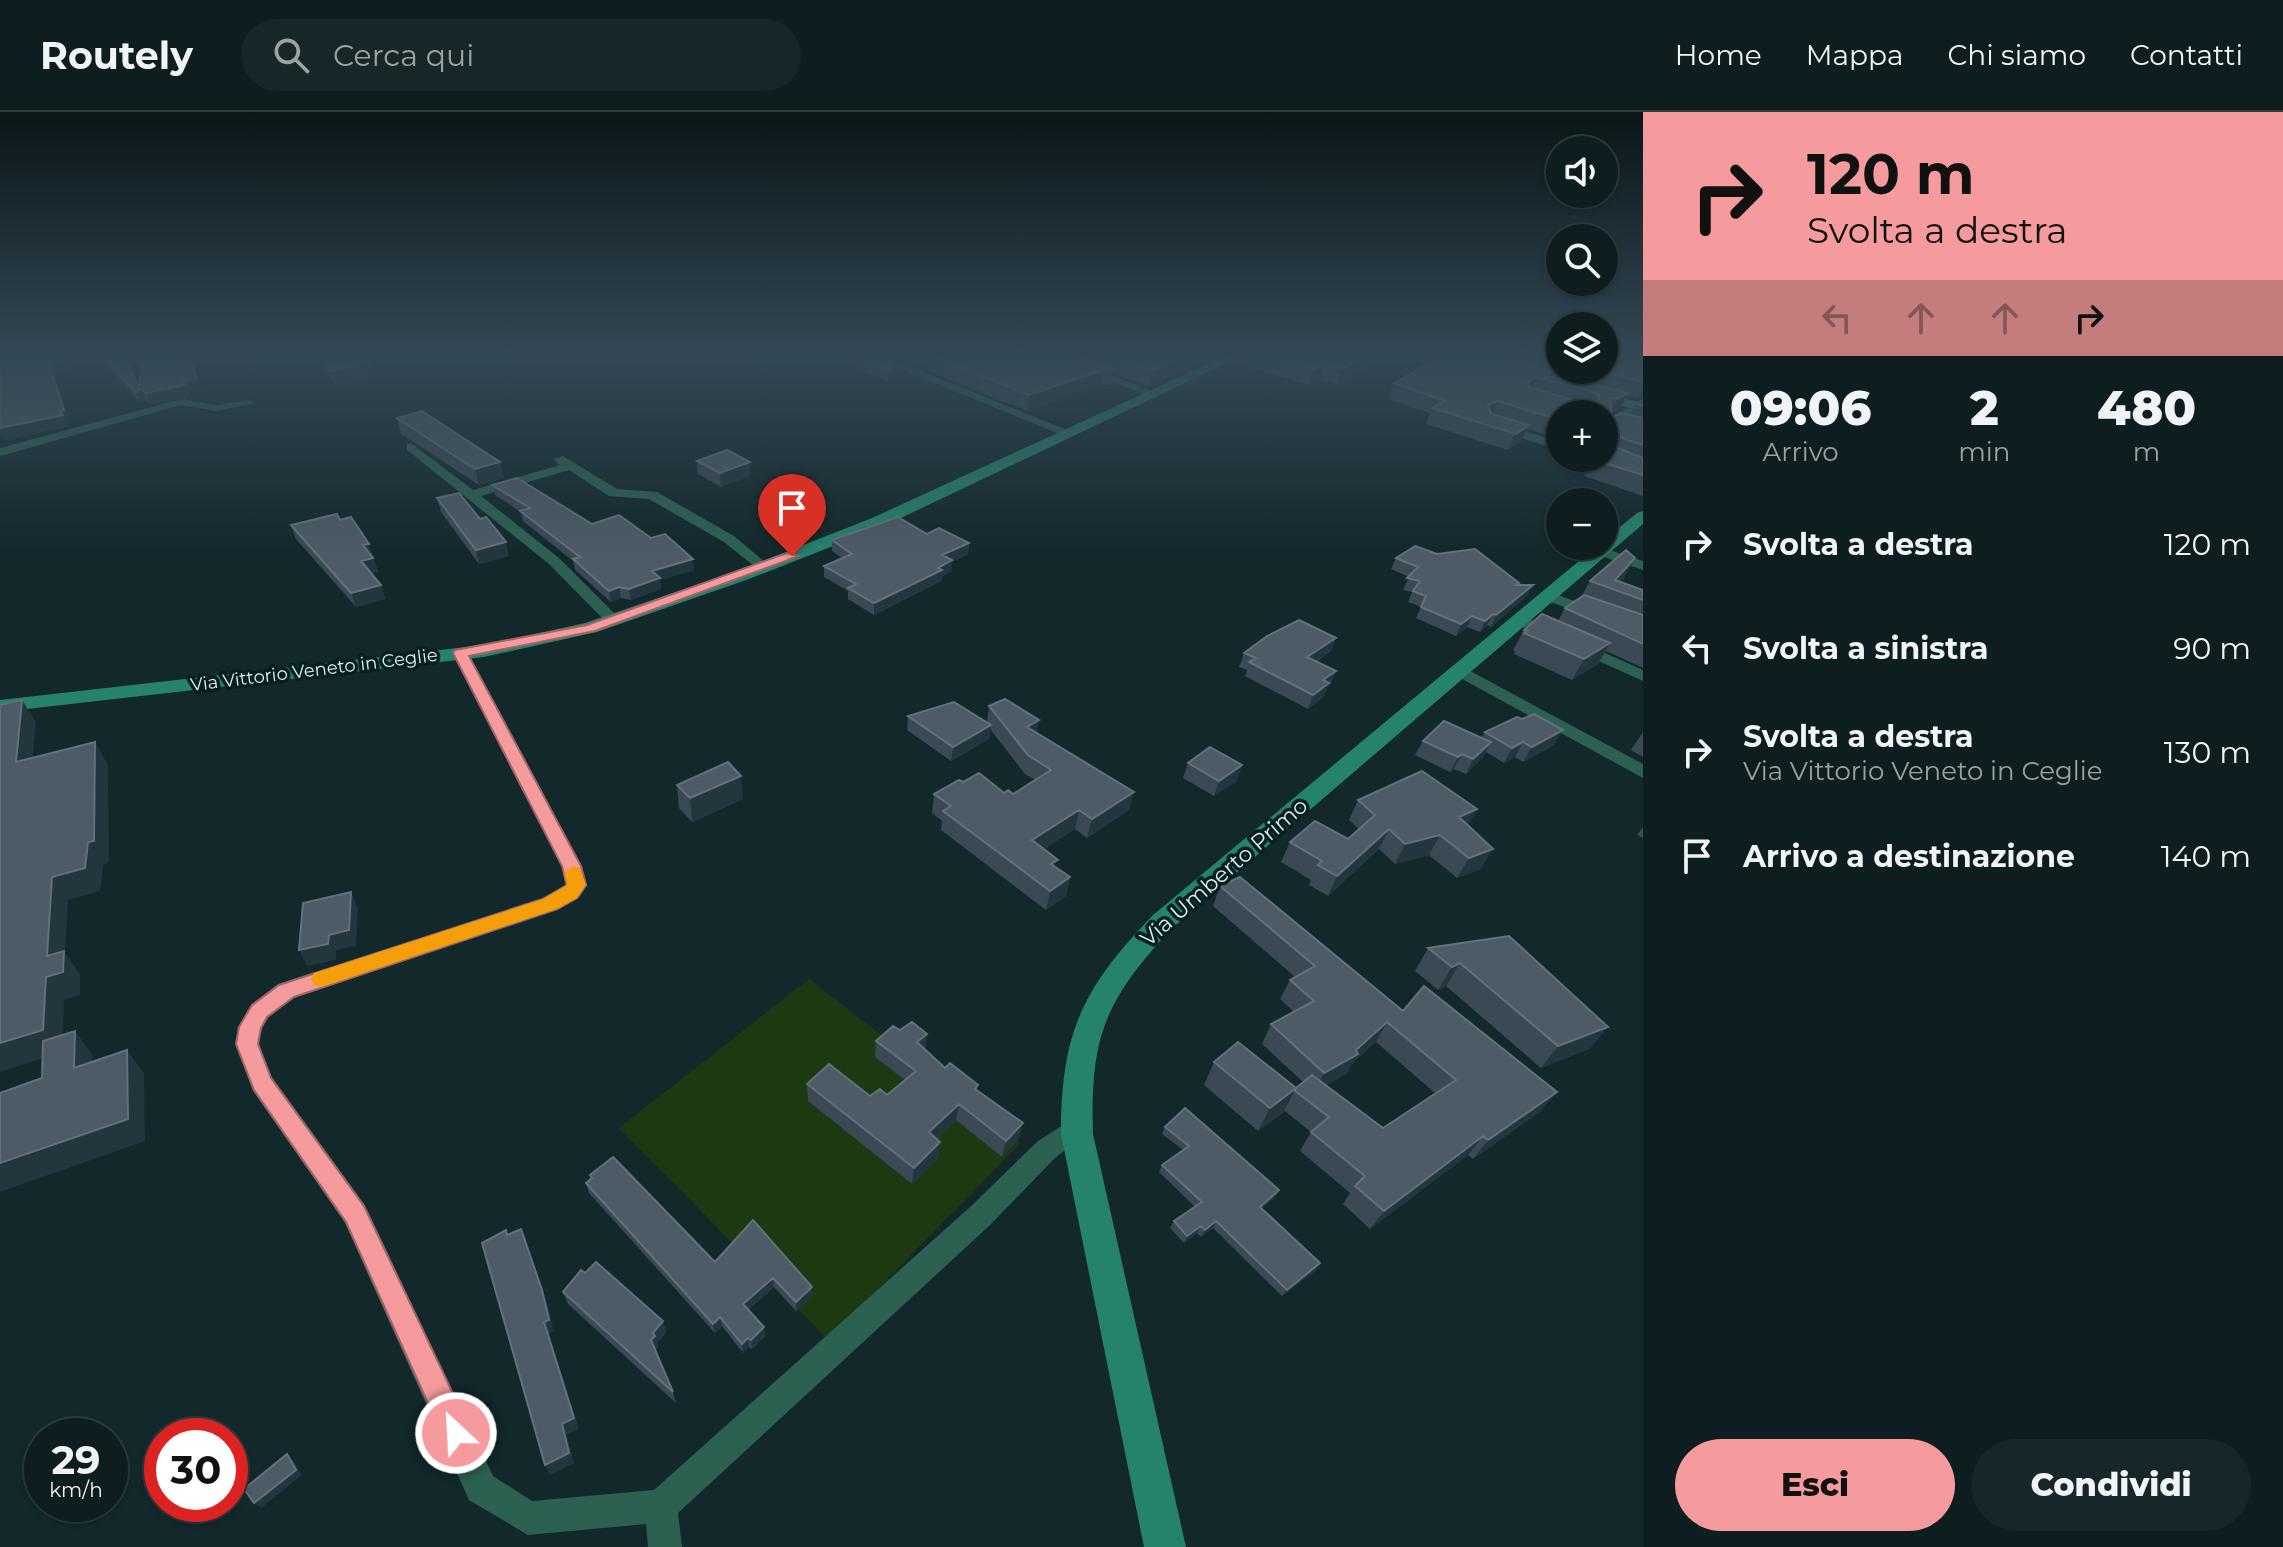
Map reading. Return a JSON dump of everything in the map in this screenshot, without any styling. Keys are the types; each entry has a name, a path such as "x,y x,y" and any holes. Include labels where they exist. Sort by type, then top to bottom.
{"main road":[{"name":"Via Vittorio Veneto in Ceglie","path":"0,706 460,653 543,639 613,620 764,567 878,522 1101,420"},
{"name":"Via Umberto Primo","path":"1618,536 1643,516"},
{"name":"Via Umberto Primo","path":"1165,1547 1077,1134 1076,1067 1090,1017 1123,963 1162,922 1522,621 1590,560"}],"street":[{"path":"0,452 116,420"},
{"path":"1035,420 1071,434"},
{"path":"1489,424 1546,442"},
{"path":"1618,425 1632,428"},
{"path":"411,447 554,561 613,620"},
{"path":"472,494 512,485 564,463 614,493 652,495 666,502 729,539 764,567"},
{"path":"1618,557 1643,566"},
{"path":"1550,597 1643,631"},
{"path":"1522,621 1643,676"},
{"path":"460,653 572,866 576,885 571,893 550,904 286,991 260,1011 250,1027 247,1044 262,1083 355,1214 481,1488 528,1518 661,1506 979,1217 1047,1149 1060,1139 1077,1134"},
{"path":"1461,671 1643,772"},
{"path":"661,1506 665,1547"}],"green space":[{"path":"809,979 1021,1143 828,1340 619,1128"}],"building":[{"path":"0,420 39,420 0,428"},
{"path":"400,420 436,420 500,462 475,469"},
{"path":"1471,420 1512,420 1529,425 1516,434"},
{"path":"1618,420 1643,420 1643,445 1618,437"},
{"path":"1618,448 1643,458 1643,475 1618,467"},
{"path":"727,450 750,462 720,473 697,461"},
{"path":"517,478 592,524 619,515 651,538 665,534 693,559 652,571 660,578 629,589 619,587 609,591 573,559 580,557 520,511 530,508 492,485"},
{"path":"459,493 480,519 486,517 506,542 476,550 437,498"},
{"path":"337,514 340,520 351,517 369,544 363,545 373,558 361,561 381,585 351,593 291,525"},
{"path":"898,517 927,534 939,528 969,543 942,555 952,560 938,568 942,570 874,603 848,588 856,584 824,566 852,554 832,540"},
{"path":"1415,546 1437,554 1475,549 1519,583 1516,585 1533,585 1485,621 1472,616 1461,624 1421,607 1426,596 1413,591 1420,581 1407,578 1418,567 1396,558"},
{"path":"1626,550 1635,558 1615,580 1643,590 1643,600 1590,581"},
{"path":"1584,595 1643,615 1643,644 1565,608"},
{"path":"1542,614 1610,643 1584,659 1524,633"},
{"path":"1299,620 1336,638 1307,657 1336,671 1323,680 1329,683 1313,695 1249,662 1256,658 1244,653 1267,636"},
{"path":"1005,699 1039,720 1027,727 1134,792 1092,819 1079,810 1032,840 1058,860 1051,864 1070,877 1050,891 943,811 951,806 934,794 979,773 1004,793 1008,790 1013,794 1051,770 1028,755 989,706"},
{"path":"22,700 16,762 95,742 94,841 88,842 85,868 52,877 47,956 64,951 63,972 46,977 43,1030 0,1043 0,705"},
{"path":"954,702 991,725 953,747 908,716"},
{"path":"1534,714 1563,730 1532,747 1523,742 1512,748 1485,732 1517,717 1522,719"},
{"path":"1444,721 1491,742 1473,759 1462,754 1458,757 1423,741"},
{"path":"1210,747 1242,765 1219,781 1188,763"},
{"path":"728,762 741,776 690,798 677,785"},
{"path":"1422,771 1477,809 1459,817 1493,849 1469,858 1440,835 1405,844 1389,829 1337,876 1318,865 1322,861 1290,842 1315,821 1348,839 1375,815 1358,800"},
{"path":"1240,877 1403,1011 1424,986 1557,1092 1488,1140 1483,1136 1384,1211 1355,1186 1365,1176 1311,1132 1329,1117 1295,1091 1296,1088 1312,1075 1383,1128 1456,1080 1387,1022 1356,1050 1358,1054 1324,1073 1271,1024 1314,1001 1290,980 1315,966 1220,886"},
{"path":"351,892 349,930 329,935 328,944 299,950 303,903"},
{"path":"1509,936 1608,1027 1558,1046 1460,963 1452,967 1428,948"},
{"path":"912,1022 927,1034 917,1042 945,1068 950,1063 978,1085 975,1089 1023,1123 1006,1141 959,1104 929,1132 940,1142 914,1168 807,1084 829,1064 870,1096 880,1089 887,1095 916,1071 876,1041 893,1026 900,1030"},
{"path":"75,1031 74,1068 127,1050 128,1119 0,1163 0,1093 42,1078 43,1041"},
{"path":"1238,1042 1296,1088 1270,1108 1214,1062"},
{"path":"1185,1108 1279,1190 1260,1207 1320,1263 1287,1290 1216,1221 1205,1230 1201,1226 1187,1236 1174,1221 1202,1202 1162,1165 1189,1146 1165,1127"},
{"path":"613,1157 715,1262 753,1220 812,1287 796,1302 773,1278 743,1304 764,1327 742,1344 720,1317 713,1324 586,1183 592,1178 590,1175"},
{"path":"521,1229 542,1290 549,1320 544,1322 574,1418 562,1424 569,1453 545,1465 482,1243 506,1230 507,1235"},
{"path":"596,1262 663,1321 651,1340 673,1392 563,1292 581,1270 585,1273"},
{"path":"287,1454 296,1470 254,1503 248,1495 248,1486"}],"slow traffic":[{"path":"322,979 550,904 571,893 576,885 573,873"}],"route":[{"path":"456,1433 355,1214 262,1083 247,1044 250,1027 260,1011 286,991 550,904 571,893 576,885 572,866 460,653 484,651 590,628 792,556"}]}
